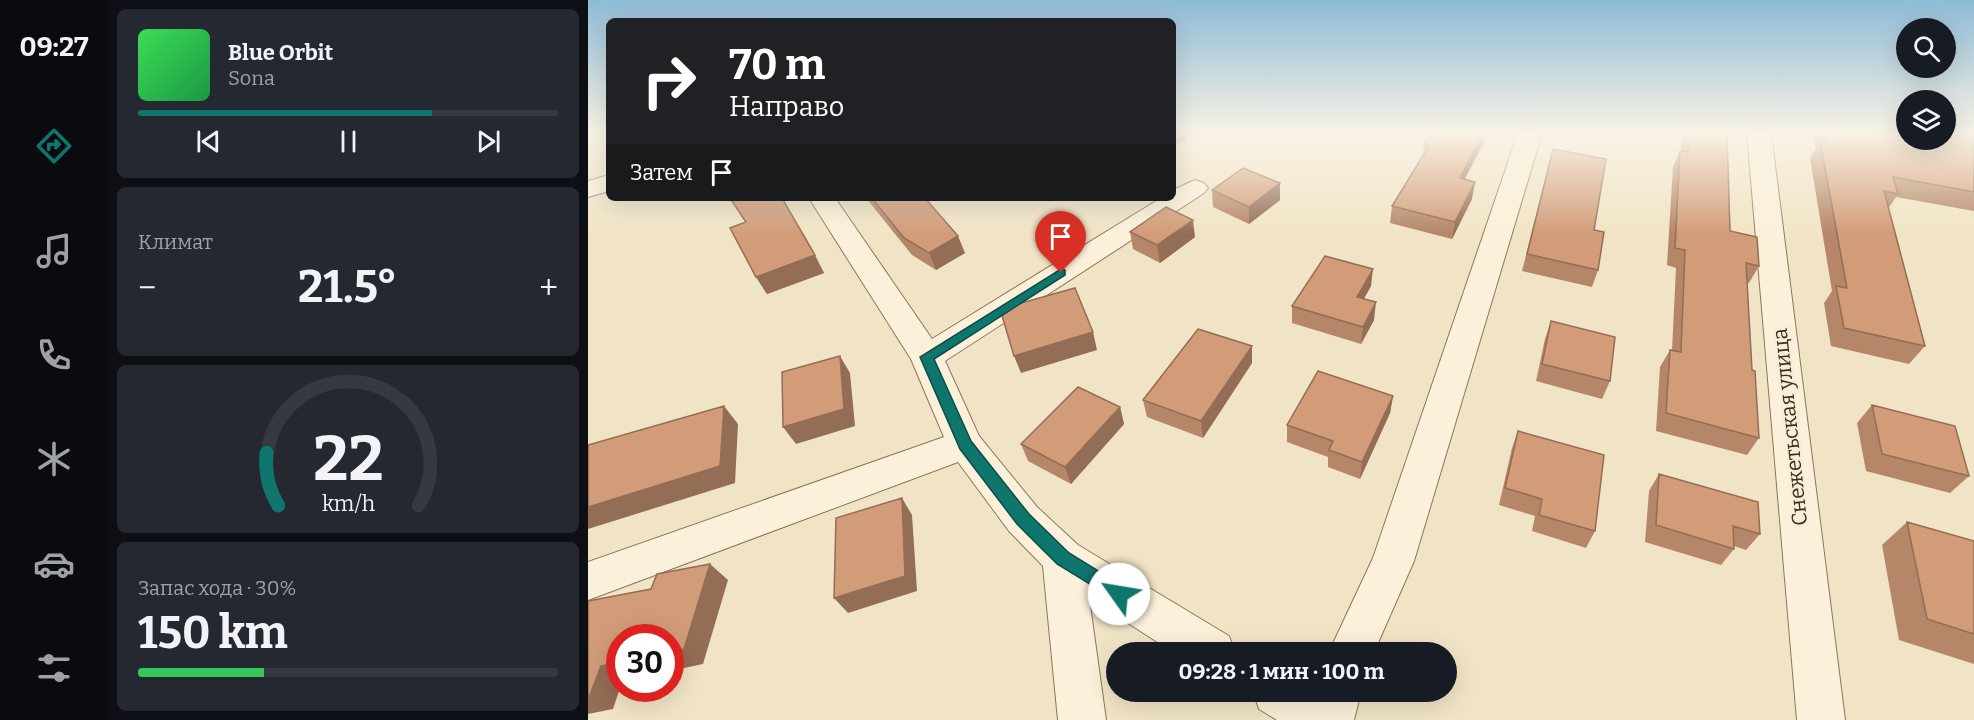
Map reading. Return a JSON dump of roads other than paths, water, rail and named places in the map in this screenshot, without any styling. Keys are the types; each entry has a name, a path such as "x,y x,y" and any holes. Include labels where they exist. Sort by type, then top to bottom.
{"street":[{"path":"1356,642 1393,561 1519,167"},
{"name":"Снежетьская улица","path":"1763,167 1821,720"},
{"path":"588,189 606,184"},
{"path":"1176,200 1195,188"},
{"path":"824,201 927,357 965,444 1023,519 1063,558 1198,642"},
{"path":"927,357 1174,201"},
{"path":"588,581 965,444"},
{"path":"1063,558 1082,720"},
{"path":"1292,702 1321,720"},
{"path":"1330,720 1335,702"}]}
